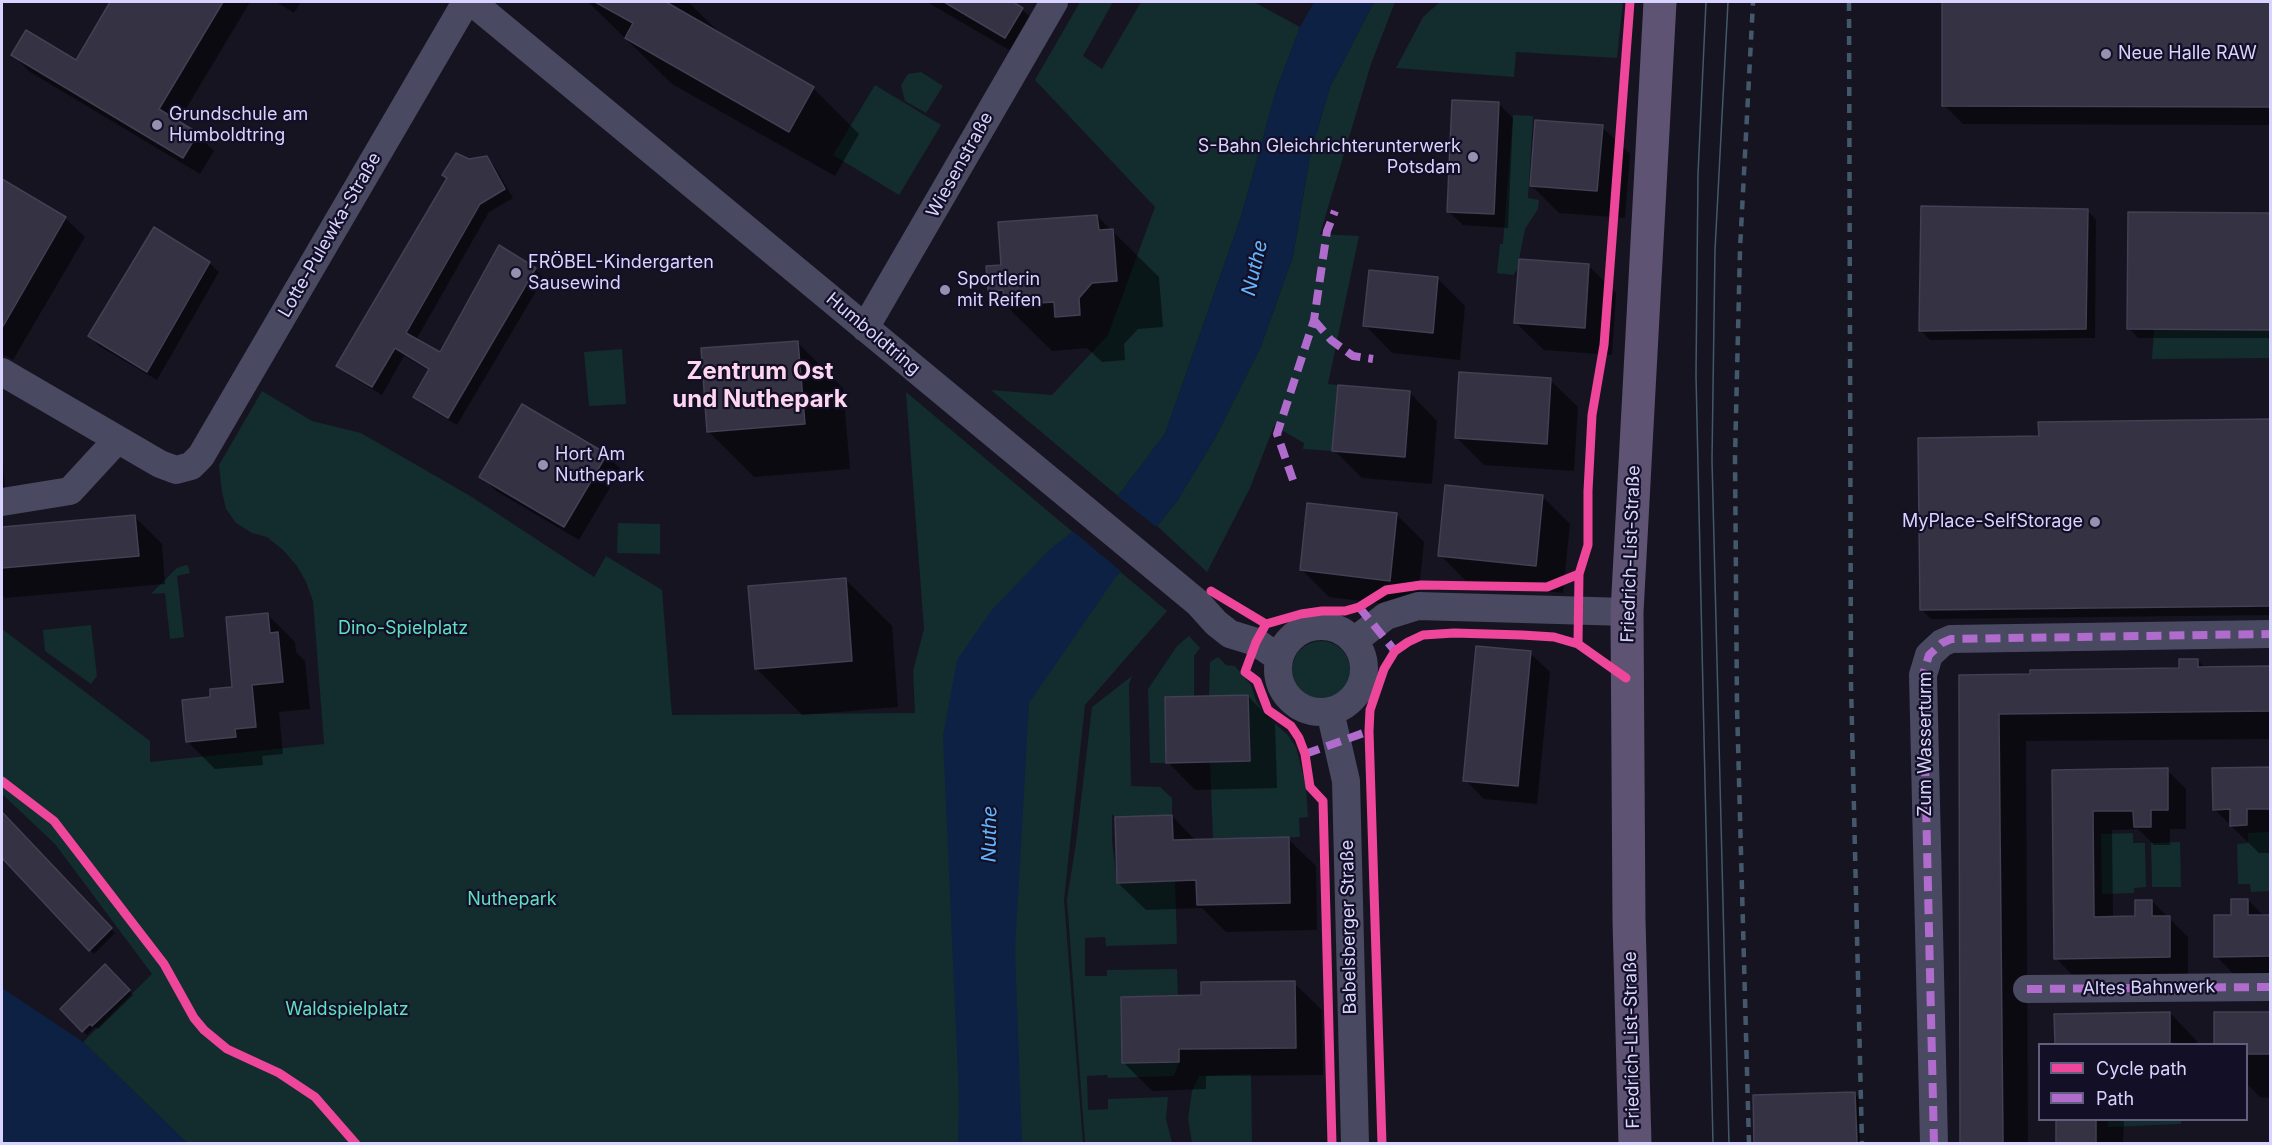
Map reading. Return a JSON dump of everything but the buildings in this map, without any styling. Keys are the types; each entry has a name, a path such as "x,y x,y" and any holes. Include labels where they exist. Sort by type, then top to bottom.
{"main road":[{"name":"Friedrich-List-Straße","path":"1635,1143 1629,920 1627,612 1660,2"}],"street":[{"name":"Lotte-Pulewka-Straße","path":"117,440 168,469 176,470 191,466 207,446 466,2"},
{"name":"Humboldtring","path":"472,2 1152,564 1198,603 1216,623 1230,634 1256,642 1279,658"},
{"name":"Wiesenstraße","path":"865,328 1054,2"},
{"path":"2,372 117,440 70,491 2,502"},
{"path":"1353,640 1386,616 1418,606 1627,612"},
{"path":"1318,626 1331,627 1343,632 1353,640 1361,653 1364,668 1362,683 1355,696 1344,706 1330,711 1315,712 1290,699 1282,687 1278,673 1279,658 1284,646 1293,636 1305,629 1318,626"},
{"name":"Zum Wasserturm","path":"1934,1143 1923,675 1929,656 1942,643 1951,639 2271,634"},
{"name":"Babelsberger Straße","path":"1330,711 1346,781 1355,1143"},
{"name":"Altes Bahnwerk","path":"2027,989 2271,987"}],"green space":[{"path":"1080,2 1113,2 1083,56 1102,69 1141,2 1254,2 1300,27 1276,91 1241,217 1165,434 1118,496 991,390 1052,395 1108,335 1155,207 1035,80"},
{"path":"1374,2 1395,2 1371,64 1320,234 1359,236 1328,384 1338,385 1332,451 1303,449 1304,443 1274,426 1250,488 1207,572 1157,526 1177,501 1215,438 1261,346 1293,256 1310,156 1330,87"},
{"path":"1440,2 1623,2 1617,58 1516,52 1514,77 1396,68 1423,17"},
{"path":"921,72 943,86 926,113 905,101 901,85 908,74"},
{"path":"875,85 941,125 899,195 833,155"},
{"path":"1513,115 1533,116 1528,198 1539,200 1538,209 1525,229 1517,270 1513,275 1497,273 1500,244 1503,244"},
{"path":"2154,329 2270,330 2270,358 2152,359"},
{"path":"622,349 626,404 589,406 584,352"},
{"name":"Nuthepark","path":"262,391 312,421 361,433 472,497 594,577 606,556 662,590 672,715 915,713 913,671 924,629 906,392 1167,611 1085,705 1064,900 1083,1143 187,1143 83,1042 152,974 55,844 2,794 2,629 150,741 150,762 324,744 313,601 306,582 297,566 283,550 267,537 252,533 236,523 226,509 222,492 219,465"},
{"path":"618,523 660,524 660,554 617,553"},
{"path":"186,565 190,573 177,576 184,637 170,639 165,593 151,594 177,568"},
{"path":"91,625 97,676 91,684 45,651 43,630"},
{"path":"1189,636 1200,648 1194,656 1194,696 1165,697 1166,763 1150,763 1148,689 1177,646"},
{"path":"1321,641 1337,646 1345,654 1350,670 1345,686 1337,694 1321,699 1305,694 1297,686 1292,670 1297,654 1305,646"},
{"path":"1218,657 1226,665 1235,666 1251,685 1256,701 1265,715 1288,735 1296,747 1306,786 1308,817 1299,818 1300,837 1213,839 1210,762 1250,761 1248,695 1209,696 1210,662"},
{"path":"1132,676 1129,684 1131,786 1160,787 1172,798 1172,815 1115,817 1112,814 1112,841 1117,883 1175,881 1177,944 1106,946 1105,937 1085,938 1085,976 1107,976 1107,970 1177,969 1178,995 1121,997 1122,1063 1179,1062 1174,1076 1108,1078 1107,1075 1087,1076 1088,1110 1108,1109 1108,1099 1168,1097 1166,1119 1172,1143 1085,1143 1067,900 1092,707"},
{"path":"2270,832 2270,891 2251,892 2250,884 2238,884 2237,844 2248,843 2248,833"},
{"path":"2133,833 2133,843 2145,843 2146,887 2134,888 2134,893 2102,894 2101,834"},
{"path":"2180,842 2181,887 2152,887 2151,843"},
{"path":"1251,1074 1252,1143 1192,1143 1188,1119 1192,1091 1199,1076"},
{"path":"2108,1121 2181,1121 2181,1124 2108,1127"}],"water":[{"name":"Nuthe","path":"1314,2 1374,2 1330,87 1310,156 1293,256 1261,346 1215,438 1177,501 1113,581 1029,703 1015,950 1022,1143 958,1143 959,1097 943,736 957,660 991,611 1049,550 1118,496 1165,434 1241,217 1276,91 1300,27"},
{"path":"2,988 83,1042 187,1143 2,1143"}],"pier":[{"path":"1115,494 1159,529 1123,573 1070,529"}],"tram line":[{"path":"1706,2 1698,174 1696,375 1713,1144"},
{"path":"1728,2 1715,250 1712,460 1729,1144"}],"railway":[{"path":"1749,1144 1737,707 1735,457 1740,249 1753,2"},
{"path":"1849,2 1851,684 1862,1144"}],"marked path":[{"path":"1293,480 1277,434 1314,320 1327,231 1335,211"},
{"path":"1314,320 1331,340 1353,356 1373,359"},
{"path":"1359,607 1395,651"},
{"path":"1934,1144 1923,675 1929,655 1942,643 1951,639 2270,634"},
{"path":"1305,754 1369,731"},
{"path":"2027,989 2270,987"}],"cycle path":[{"path":"1578,644 1579,574 1588,545 1592,415 1604,345 1630,2"},
{"path":"1211,591 1266,624 1301,614 1345,611 1359,607 1386,590 1421,585 1547,587 1579,574"},
{"path":"1266,624 1256,642 1245,672 1257,681 1268,710 1291,726 1299,738 1305,754 1310,787 1323,801 1332,1144"},
{"path":"1382,1144 1369,731 1370,710 1384,669 1395,651 1423,635 1454,633 1522,635 1554,637 1578,644 1626,678"},
{"path":"2,781 54,821 164,964 194,1018 204,1030 227,1049 279,1073 315,1097 356,1144"}],"place":[{"name":"Neue Halle RAW","path":"2106,54"},
{"name":"Grundschule am Humboldtring","path":"157,125"},
{"name":"S-Bahn Gleichrichterunterwerk Potsdam","path":"1473,157"},
{"name":"FRÖBEL-Kindergarten Sausewind","path":"516,273"},
{"name":"Sportlerin mit Reifen","path":"945,290"},
{"name":"Hort Am Nuthepark","path":"543,465"},
{"name":"MyPlace-SelfStorage","path":"2095,522"}],"district":[{"name":"Zentrum Ost und Nuthepark","path":"760,386"}],"park label":[{"name":"Dino-Spielplatz","path":"403,629"},
{"name":"Waldspielplatz","path":"347,1010"}]}
